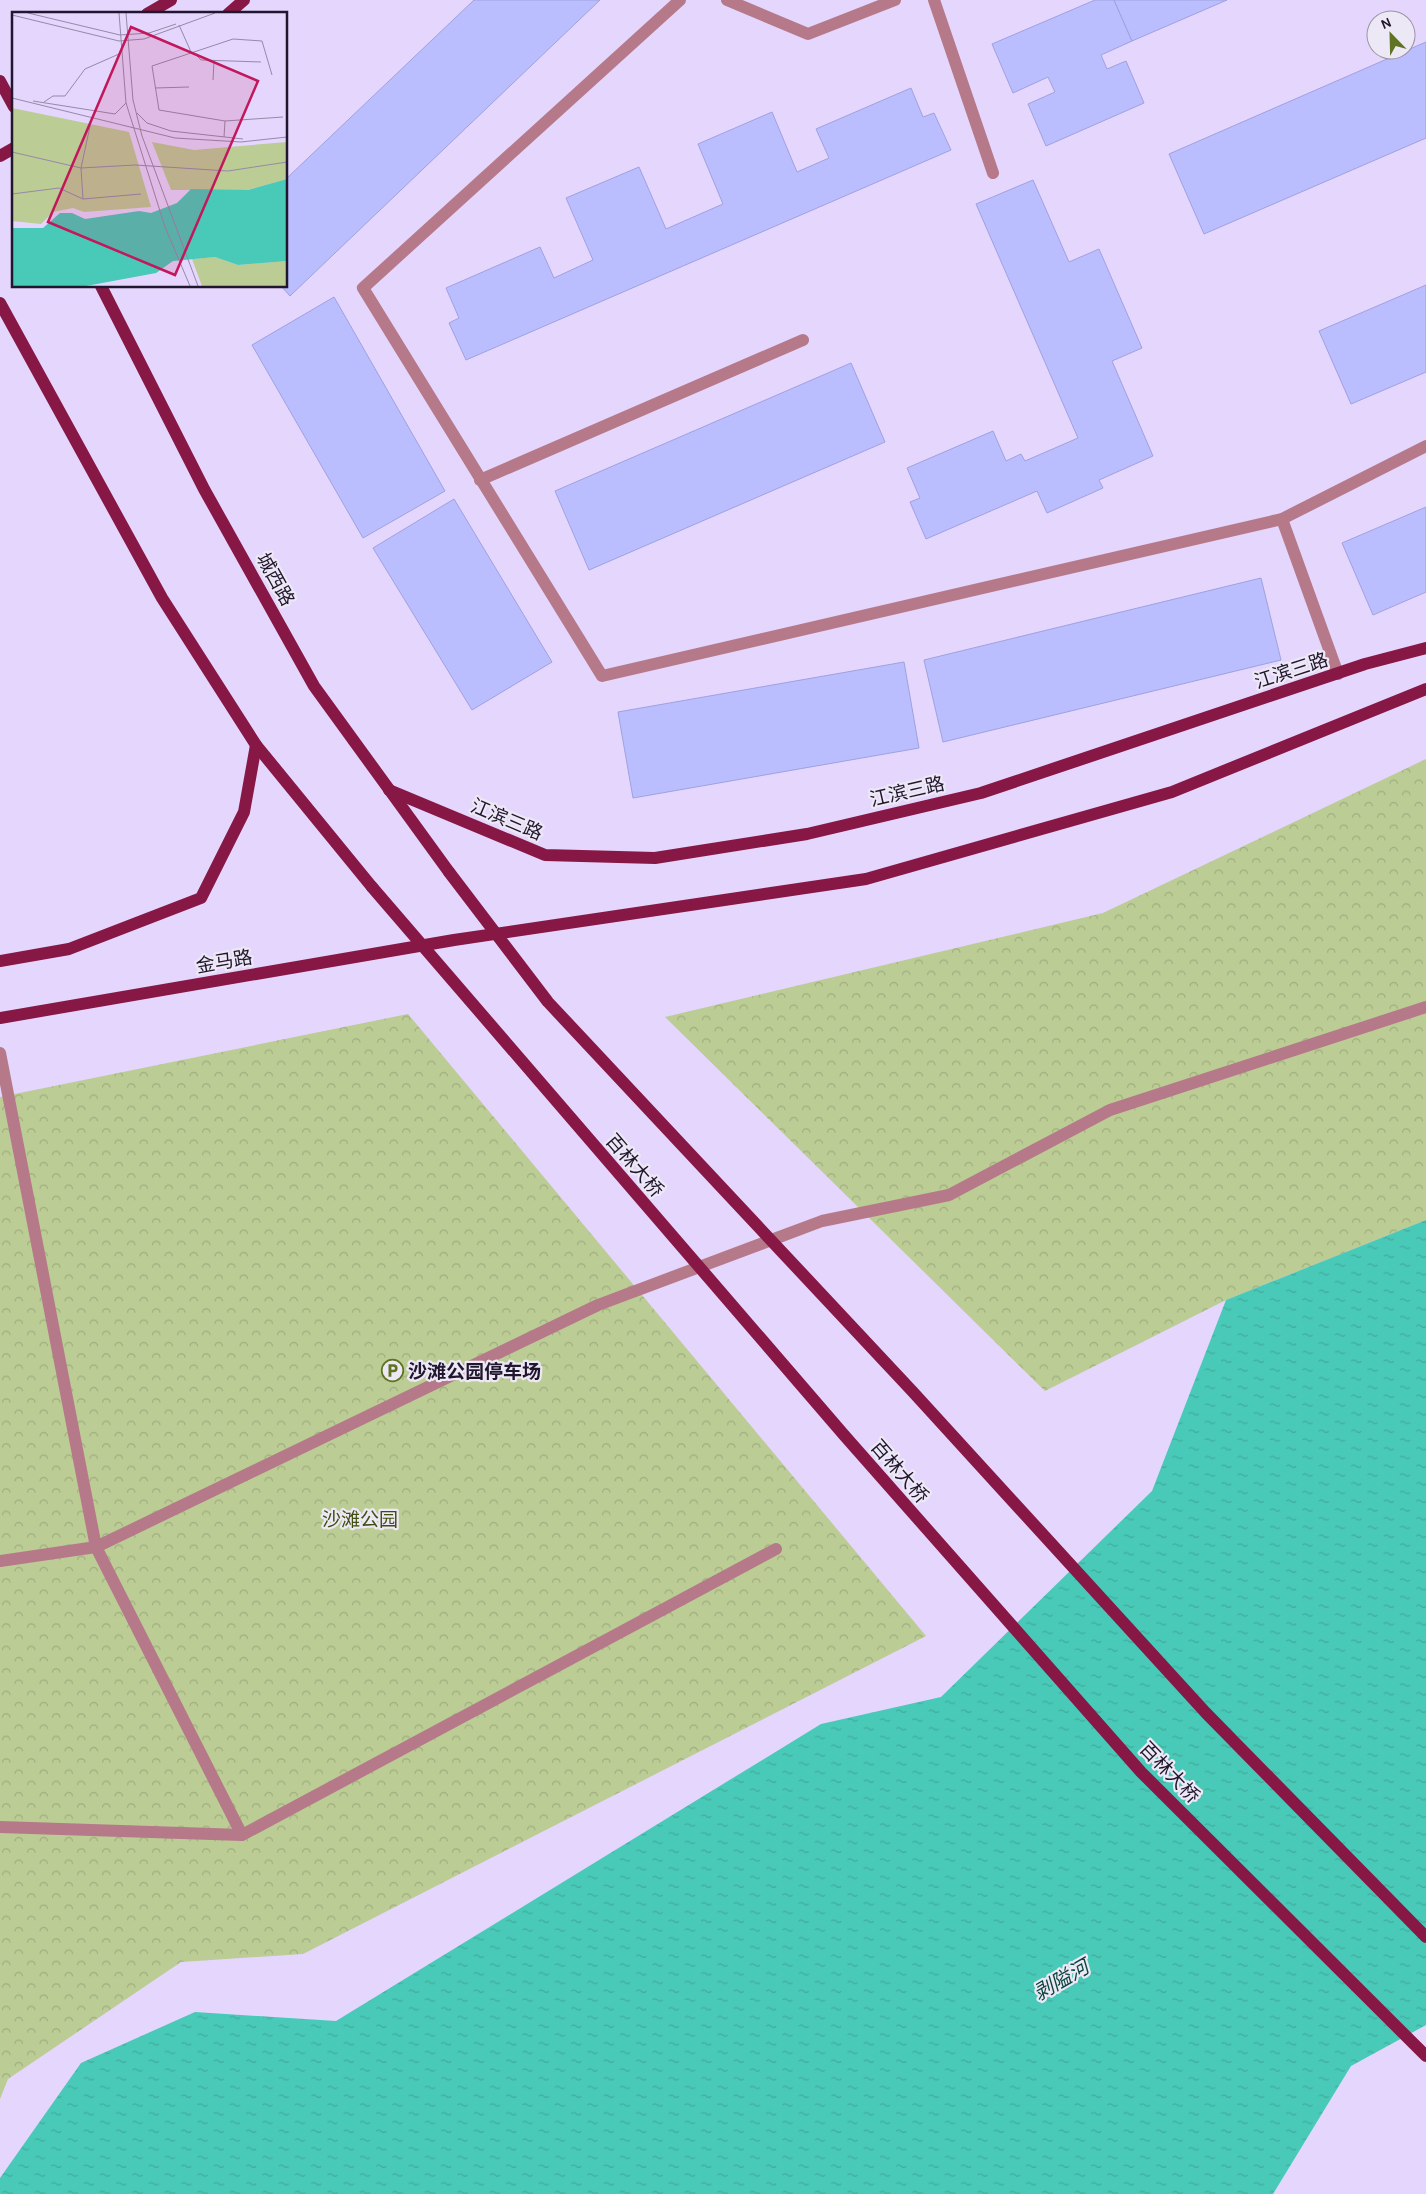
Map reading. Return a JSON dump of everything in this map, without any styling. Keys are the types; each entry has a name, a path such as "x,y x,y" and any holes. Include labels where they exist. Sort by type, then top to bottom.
{"main road":[{"path":"150,12 171,0"},
{"path":"230,12 244,0"},
{"path":"0,81 9,98"},
{"path":"0,156 12,149"},
{"name":"城西路","path":"101,288 204,489 314,686 448,872 548,1002 913,1392 1206,1713 1426,1937"},
{"name":"百林大桥","path":"0,303 162,598 256,745 372,887 844,1435 1141,1772 1426,2056"},
{"name":"江滨三路","path":"389,790 545,855 655,858 807,834 981,793 1338,674 1426,648"},
{"name":"金马路","path":"0,1018 454,940 866,879 1172,792 1426,689"},
{"path":"0,960 69,948 201,898 244,812 256,745"}],"street":[{"path":"680,0 363,288 602,676 1282,519 1426,446"},
{"path":"727,0 808,34 895,0"},
{"path":"934,0 993,173"},
{"path":"480,480 803,340"},
{"path":"1282,519 1338,674"},
{"path":"0,1561 96,1547 598,1305 822,1221 950,1195 1110,1110 1426,1007"},
{"path":"0,1053 96,1547 242,1835"},
{"path":"0,1828 242,1835 776,1549"}],"green space":[{"path":"1426,759 1426,1220 1226,1300 1045,1391 665,1017 1103,913"},
{"name":"沙滩公园","path":"408,1014 926,1636 303,1954 181,1962 8,2079 0,2099 0,1097"}],"water":[{"name":"剥隘河","path":"1426,1220 1426,2025 1351,2066 1273,2194 0,2194 0,2178 81,2063 195,2012 336,2021 821,1724 941,1697 1152,1491 1226,1300"}],"building":[{"path":"474,0 600,0 290,296 283,288 288,288 288,177"},
{"path":"1095,0 1114,0 1132,41 1101,55 1107,69 1126,61 1144,103 1046,146 1028,104 1055,92 1048,77 1013,93 992,44"},
{"path":"1114,0 1227,0 1132,41"},
{"path":"1426,42 1426,138 1204,234 1169,154 1385,60 1416,60 1416,46"},
{"path":"911,88 923,117 934,113 951,150 466,360 449,323 459,318 446,288 540,247 554,278 593,260 566,198 639,167 666,229 723,204 698,144 772,112 797,172 829,158 816,129"},
{"path":"1033,180 1069,262 1099,249 1142,348 1112,361 1153,456 1099,480 1103,488 1047,513 1037,491 926,539 910,502 920,498 907,468 993,431 1006,461 1021,454 1025,461 1078,438 976,204"},
{"path":"1426,285 1426,372 1351,404 1319,331"},
{"path":"334,297 445,491 363,538 252,345"},
{"path":"851,363 885,442 589,570 555,491"},
{"path":"454,499 552,662 472,710 373,548"},
{"path":"1426,507 1426,592 1373,615 1342,543"},
{"path":"1261,578 1281,660 943,742 924,660"},
{"path":"904,662 919,748 633,798 618,712"}],"place":[{"name":"沙滩公园停车场","path":"392,1371"}]}
